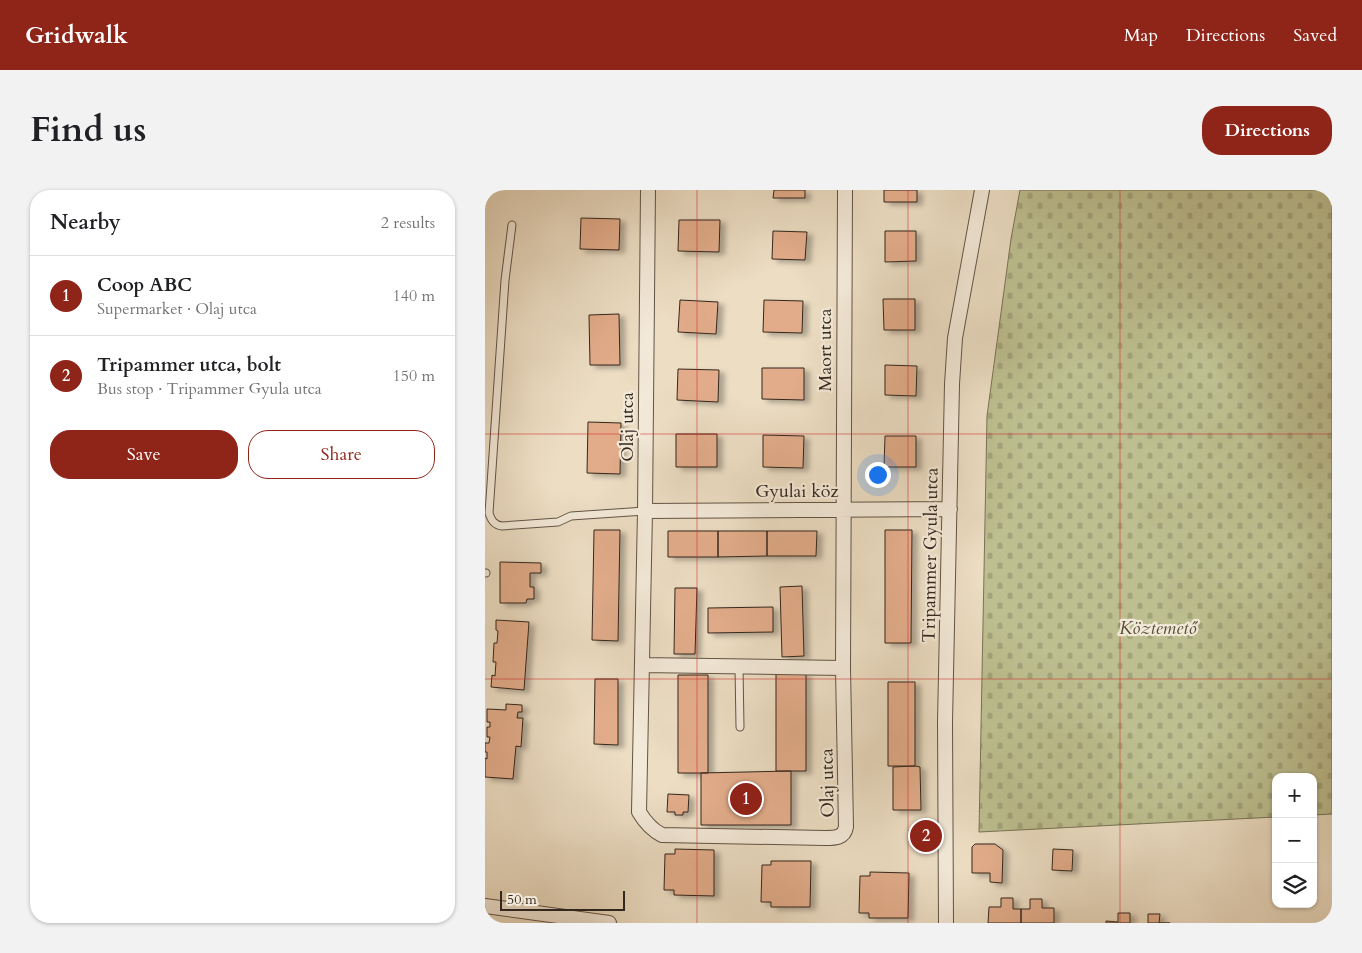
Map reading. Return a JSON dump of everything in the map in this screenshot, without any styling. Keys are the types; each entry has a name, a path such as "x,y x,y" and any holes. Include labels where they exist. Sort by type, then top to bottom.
{"street":[{"name":"Olaj utca","path":"648,190 645,510 638,809 643,819 655,832 662,835 825,838 839,837 843,834 846,827 843,510"},
{"name":"Maort utca","path":"843,510 845,190"},
{"name":"Tripammer Gyula utca","path":"946,923 945,722 952,384 955,338 982,190"},
{"name":"Gyulai köz","path":"645,510 950,509"},
{"path":"642,665 843,668"},
{"path":"485,906 609,923"}],"lane":[{"path":"512,225 504,290 489,513 491,518 497,525 502,526 558,522 571,516 645,510"},
{"path":"739,667 740,727"}],"green space":[{"name":"Köztemető","path":"1020,190 1332,190 1332,814 1317,815 1317,773 1272,773 1272,817 979,832 987,416 1011,239"}],"building":[{"path":"774,190 805,190 805,198 773,198"},
{"path":"884,190 917,190 917,202 884,202"},
{"path":"581,218 620,219 619,250 580,249"},
{"path":"679,220 720,220 719,252 678,251"},
{"path":"773,231 807,232 805,260 772,259"},
{"path":"885,231 916,231 916,261 885,262"},
{"path":"883,299 915,299 915,330 884,330"},
{"path":"680,300 718,302 716,334 678,332"},
{"path":"764,300 803,301 802,333 763,332"},
{"path":"619,314 620,365 590,365 589,315"},
{"path":"885,365 917,366 916,396 885,395"},
{"path":"762,368 804,368 804,400 762,399"},
{"path":"678,369 719,370 718,402 677,400"},
{"path":"588,422 621,423 620,474 587,473"},
{"path":"676,434 717,434 717,467 676,467"},
{"path":"763,435 804,436 803,468 763,467"},
{"path":"885,436 916,436 916,467 884,467"},
{"path":"594,530 620,530 618,641 592,640"},
{"path":"885,530 912,530 911,643 885,643"},
{"path":"668,531 718,531 718,557 668,557"},
{"path":"718,531 767,531 767,556 718,557"},
{"path":"767,531 817,531 816,556 767,556"},
{"path":"500,562 541,563 541,573 530,573 530,587 534,587 534,599 527,599 526,603 500,603"},
{"path":"802,586 804,656 782,657 780,587"},
{"path":"675,588 697,588 695,654 674,654"},
{"path":"773,607 773,632 708,633 708,608"},
{"path":"496,620 529,622 524,690 491,687 492,675 495,676 496,662 493,662 494,643 497,643 498,631 496,630"},
{"path":"776,673 806,673 806,771 776,771"},
{"path":"678,675 708,675 708,773 678,773"},
{"path":"595,679 618,679 618,745 594,744"},
{"path":"888,682 915,682 915,766 888,766"},
{"path":"506,704 522,705 522,712 518,712 517,718 523,718 521,747 516,746 513,779 485,777 485,758 487,759 487,752 485,752 485,743 489,743 490,737 487,737 487,727 490,727 490,722 487,722 487,709 506,710"},
{"path":"893,767 920,767 921,810 893,810"},
{"path":"791,771 791,825 701,825 701,773"},
{"path":"668,794 689,795 688,812 683,812 683,815 675,815 675,812 667,812"},
{"path":"975,844 995,844 1003,850 1002,883 990,882 990,873 972,873 972,847"},
{"path":"675,849 714,850 714,896 674,895 674,890 664,890 665,854 675,854"},
{"path":"1053,849 1073,850 1072,871 1052,870"},
{"path":"771,861 811,861 810,907 771,907 771,902 761,902 762,865 771,865"},
{"path":"870,872 909,873 908,918 869,918 869,913 859,913 860,876 870,876"},
{"path":"1001,898 1013,898 1013,909 1021,909 1021,923 988,923 989,907 1001,907"},
{"path":"1030,899 1042,899 1042,908 1054,908 1054,923 1021,923 1021,909 1030,909"},
{"path":"1118,913 1130,913 1130,923 1106,923 1106,921 1118,922"},
{"path":"1148,914 1160,914 1159,923 1148,923"}],"place":[{"name":"Coop ABC","path":"746,799"},
{"name":"Tripammer utca, bolt","path":"926,836"}]}
